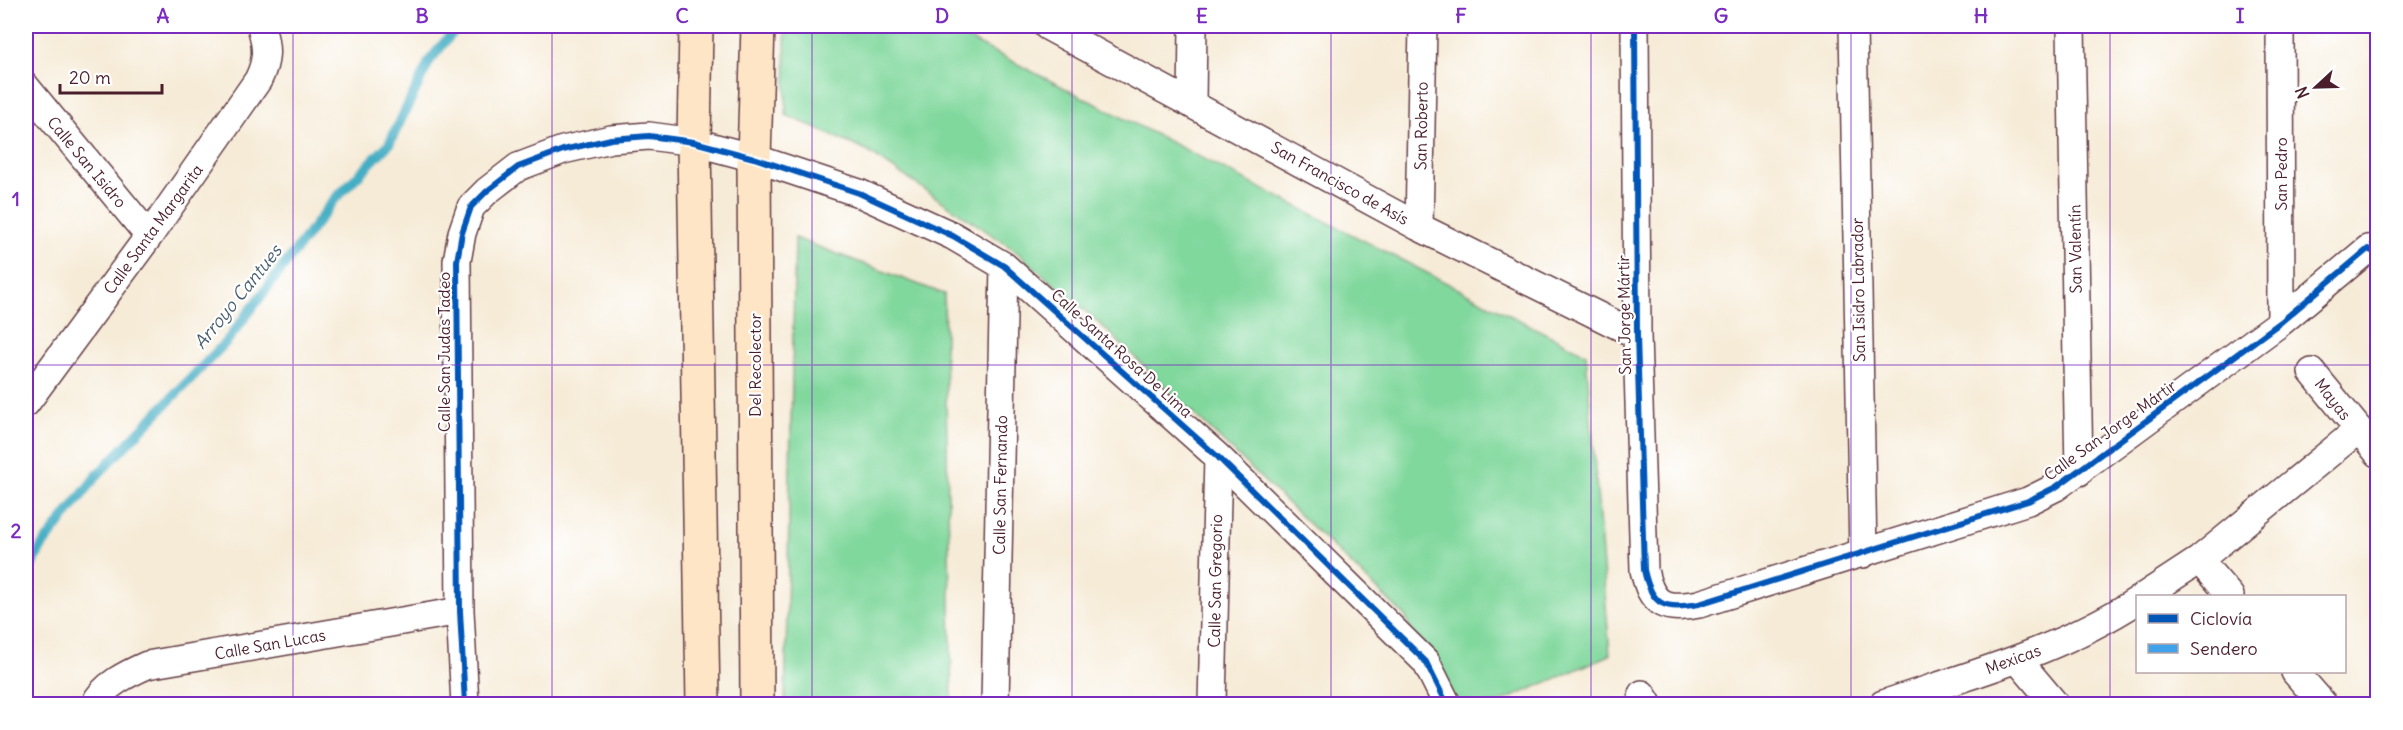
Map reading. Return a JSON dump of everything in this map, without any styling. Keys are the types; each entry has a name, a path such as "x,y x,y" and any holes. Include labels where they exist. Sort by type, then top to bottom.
{"street":[{"path":"696,26 694,142 702,705"},
{"name":"Del Recolector","path":"757,705 754,158 758,26"},
{"name":"San Francisco de Asís","path":"1047,26 1192,102 1419,227 1637,335"},
{"path":"1192,102 1193,26"},
{"name":"San Roberto","path":"1419,227 1423,26"},
{"name":"San Jorge Mártir","path":"1635,26 1637,335 1644,570 1648,586 1658,601"},
{"name":"San Isidro Labrador","path":"1853,26 1863,554"},
{"name":"San Valentín","path":"2071,26 2079,472"},
{"name":"San Pedro","path":"2280,26 2281,321"},
{"name":"Calle Santa Margarita","path":"26,403 149,236 258,80 265,65 264,37"},
{"name":"Calle San Isidro","path":"26,87 149,236"},
{"name":"Calle San Judas Tadeo","path":"465,705 460,611 457,261 462,233 471,207 487,191 518,167 563,150 610,139 649,136 694,142"},
{"name":"Calle Santa Rosa De Lima","path":"694,142 754,158 859,193 953,236 1004,266 1218,457 1426,662 1447,705"},
{"name":"Calle San Jorge Mártir","path":"1658,601 1675,608 1699,604 2028,501 2079,472 2373,252"},
{"name":"Calle San Fernando","path":"995,705 1004,266"},
{"name":"Mayas","path":"2312,372 2378,453"},
{"path":"2147,595 2199,560 2358,430"},
{"name":"Calle San Gregorio","path":"1212,705 1218,457"},
{"path":"2199,560 2228,595"},
{"name":"Mexicas","path":"1883,705 2017,659 2077,635 2136,601"},
{"name":"Calle San Lucas","path":"95,705 97,699 110,686 129,673 147,665 460,611"},
{"path":"2017,659 2055,705"},
{"path":"2296,673 2323,705"}],"green space":[{"path":"785,26 943,26 1586,354 1610,655 1496,704 1441,704 1405,616 1097,321 1013,249 867,151 786,115"},
{"path":"795,238 944,294 952,704 785,704"}],"waterway":[{"name":"Arroyo Cantues","path":"26,576 42,546 98,474 227,341 334,200 389,144 430,60 458,26"}],"marked path":[{"path":"2368,249 2378,237"}],"cycle path":[{"path":"1635,26 1637,335 1644,570 1651,592 1656,599 1669,606 1699,604 2028,501 2056,487 2281,322 2368,249 2378,254"},
{"path":"465,704 460,611 457,261 462,233 471,207 487,191 518,167 563,150 611,139 649,136 694,142 754,158 859,193 953,236 1004,266 1218,457 1426,662 1447,704"}]}
